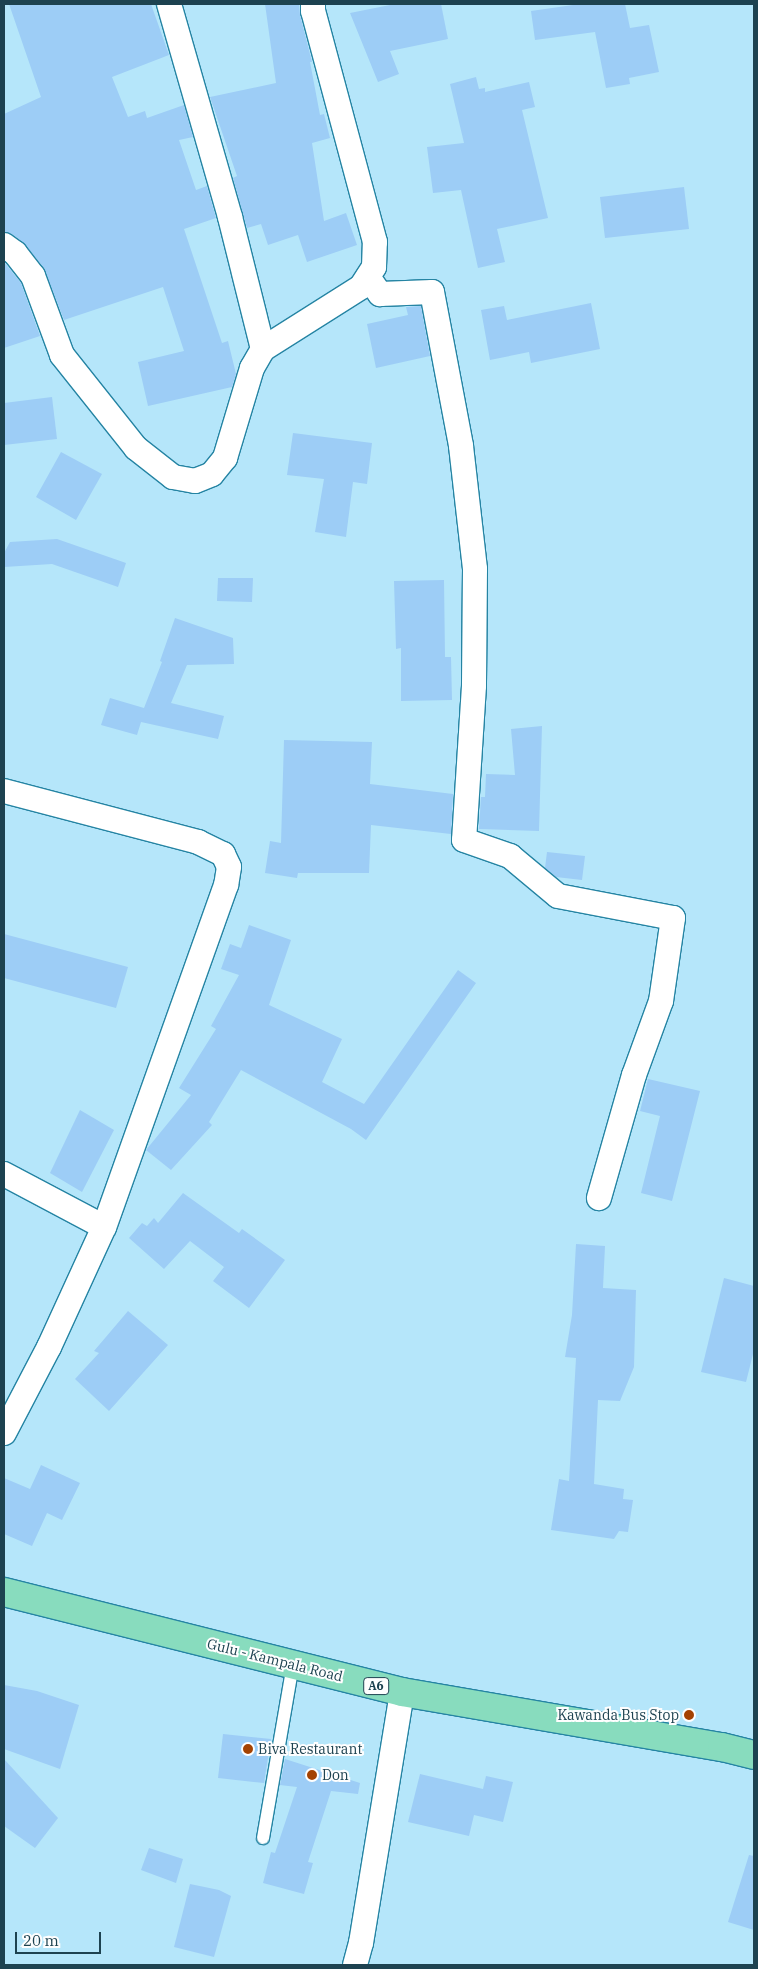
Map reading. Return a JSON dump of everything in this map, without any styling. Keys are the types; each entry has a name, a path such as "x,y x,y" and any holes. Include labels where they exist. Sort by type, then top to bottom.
{"main road":[{"name":"Gulu - Kampala Road","path":"4,1592 402,1692 722,1747 754,1755"}],"street":[{"path":"169,4 225,199 263,349"},
{"path":"4,245 15,253 33,276 62,355 136,448 173,477 195,481 212,474 225,458 252,368 263,349 361,287 374,267 375,242 313,11 313,4"},
{"path":"368,277 380,294 432,292 461,446 475,569 474,686 464,840 510,856 558,896 673,918 660,1001 634,1075 599,1198"},
{"path":"4,791 198,842 223,854 229,867 226,885 104,1227 49,1347 4,1432"},
{"path":"4,1174 104,1227"},
{"path":"355,1965 361,1943 402,1692"}],"lane":[{"path":"263,1838 293,1664"}],"building":[{"path":"9,4 151,4 169,55 112,77 128,117 145,111 147,118 184,105 193,137 179,140 196,190 207,186 216,218 184,229 222,343 228,341 236,374 232,387 148,406 138,362 184,351 163,287 64,320 44,268 23,242 12,234 4,232 4,114 41,97"},
{"path":"265,4 299,4 312,62 310,62 320,115 324,114 330,138 312,143 324,221 346,213 357,245 307,262 298,235 268,245 261,224 247,228 233,178 237,176 210,97 276,83"},
{"path":"395,4 441,4 448,39 390,51 399,74 378,82 350,13"},
{"path":"580,4 625,4 630,28 649,25 659,72 629,78 630,84 606,88 595,32 535,40 531,11"},
{"path":"476,77 479,89 485,88 485,92 529,82 535,107 522,110 548,218 497,229 505,262 478,268 461,190 433,193 427,147 464,143 450,84"},
{"path":"684,187 689,229 605,238 600,197"},
{"path":"4,262 21,283 40,336 4,348"},
{"path":"591,303 600,349 531,363 529,352 490,360 481,310 504,306 507,320"},
{"path":"421,306 430,356 376,368 367,324 408,315 406,307"},
{"path":"52,397 57,439 4,445 4,403"},
{"path":"293,433 372,443 367,484 353,482 346,537 315,532 324,479 287,475"},
{"path":"61,452 102,474 76,520 36,497"},
{"path":"57,539 126,563 118,587 52,564 4,567 4,553 10,542"},
{"path":"218,578 253,578 252,602 217,601"},
{"path":"444,580 445,657 451,657 452,700 401,701 401,648 396,649 394,581"},
{"path":"175,618 233,638 234,664 187,665 171,703 224,716 218,739 141,722 137,735 101,725 110,698 144,708 162,662 160,661"},
{"path":"542,726 539,831 479,829 481,797 485,797 486,774 515,775 511,729"},
{"path":"284,740 372,742 370,784 453,794 451,834 371,825 369,873 298,873 297,878 265,873 270,841 281,843"},
{"path":"547,852 585,856 582,880 556,877 545,868"},
{"path":"249,925 291,940 269,1005 342,1039 322,1082 364,1104 458,970 476,983 366,1140 351,1129 241,1070 209,1122 212,1125 171,1170 146,1150 191,1095 179,1088 216,1029 211,1026 239,975 221,969 230,944 241,948"},
{"path":"4,934 128,967 116,1008 4,978"},
{"path":"648,1079 700,1091 672,1201 641,1193 660,1116 640,1111"},
{"path":"80,1110 114,1130 82,1192 50,1173"},
{"path":"183,1193 239,1233 242,1229 285,1260 249,1308 213,1281 224,1267 190,1241 164,1269 129,1238 142,1223 147,1226 154,1218 158,1223"},
{"path":"576,1244 605,1246 603,1288 636,1290 634,1367 620,1401 598,1400 594,1484 624,1489 623,1499 633,1500 628,1532 619,1531 614,1539 551,1530 559,1479 569,1481 576,1358 565,1357 572,1315"},
{"path":"724,1278 754,1286 754,1350 746,1382 701,1372"},
{"path":"128,1311 168,1345 109,1411 75,1379 99,1353 94,1351"},
{"path":"41,1465 80,1483 62,1520 47,1513 32,1546 4,1534 4,1478 30,1489"},
{"path":"4,1685 37,1691 79,1705 60,1769 4,1749"},
{"path":"223,1734 271,1739 264,1783 218,1778"},
{"path":"4,1759 58,1818 35,1848 4,1826"},
{"path":"285,1759 360,1783 358,1794 331,1791 308,1862 313,1863 304,1894 263,1883 271,1852 275,1853 297,1787 280,1785"},
{"path":"420,1774 483,1789 486,1776 513,1782 503,1822 474,1815 469,1836 408,1822"},
{"path":"149,1848 183,1859 176,1883 141,1870"},
{"path":"749,1855 754,1856 754,1930 728,1922"},
{"path":"190,1884 219,1890 231,1896 214,1957 174,1947"}],"place":[{"name":"Kawanda Bus Stop","path":"689,1715"},
{"name":"Biva Restaurant","path":"248,1749"},
{"name":"Don","path":"312,1775"}]}
